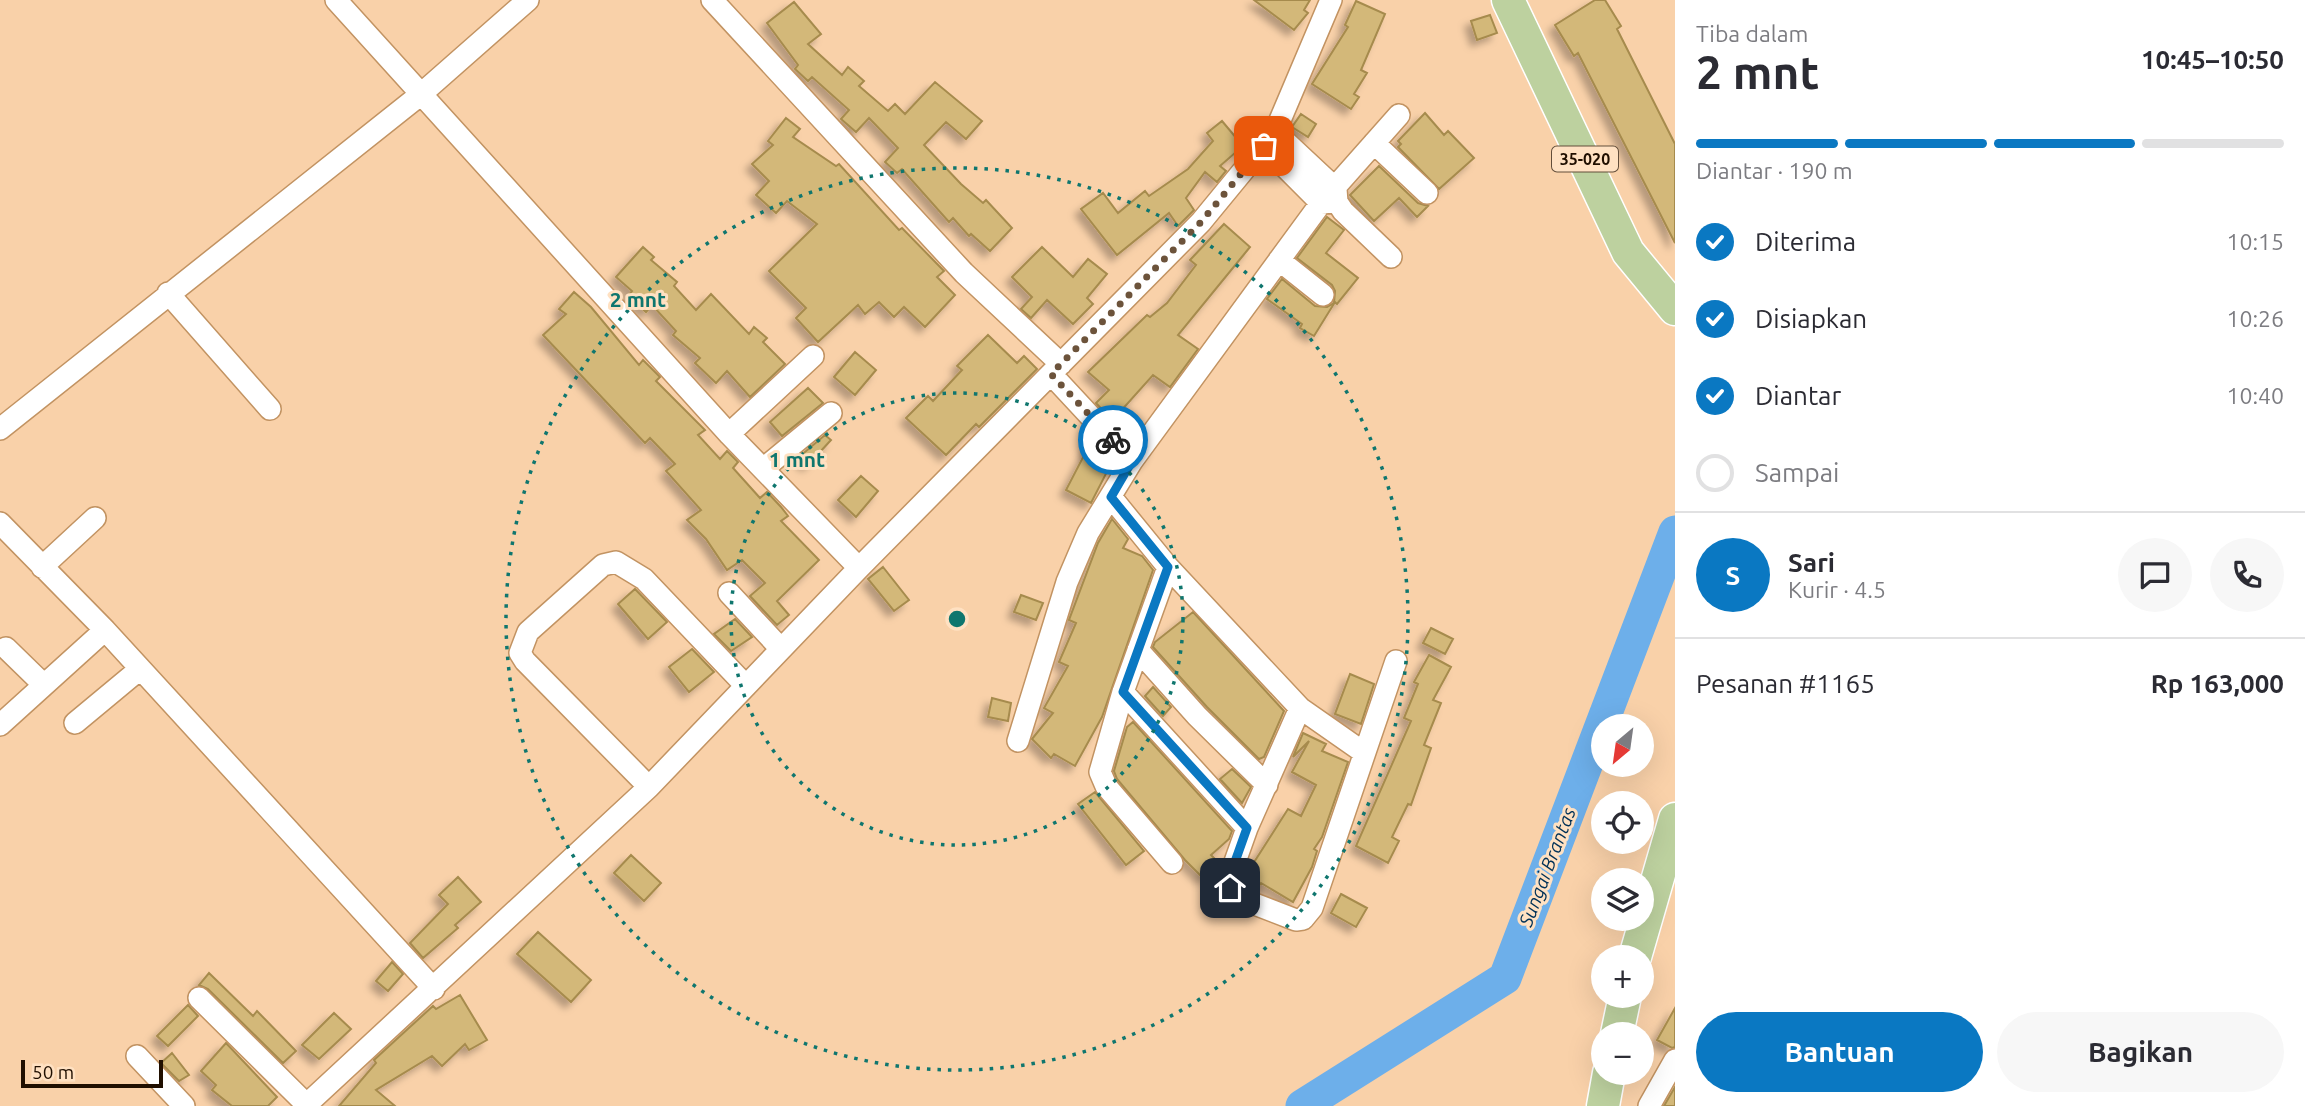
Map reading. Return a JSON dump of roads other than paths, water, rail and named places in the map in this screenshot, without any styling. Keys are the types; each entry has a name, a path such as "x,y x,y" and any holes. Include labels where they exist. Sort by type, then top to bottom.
{"main road":[{"name":"35-020","path":"1508,0 1628,252 1675,309"},
{"path":"1638,945 1675,819"},
{"path":"1603,1106 1607,1085"}],"street":[{"path":"336,0 729,434 859,568"},
{"path":"0,429 168,293 421,96 528,0"},
{"path":"712,0 1056,369 1132,461"},
{"path":"199,999 306,1105 649,787 859,568 1201,222 1269,139 1331,0"},
{"path":"1018,741 1067,582 1088,533 1132,461 1279,260 1399,115"},
{"path":"1269,139 1391,257"},
{"path":"1374,143 1427,193"},
{"path":"1279,260 1323,295"},
{"path":"168,293 270,409"},
{"path":"729,434 813,356"},
{"path":"763,469 831,413"},
{"path":"1111,497 1168,567 1300,708 1363,752"},
{"path":"42,567 95,518"},
{"path":"0,523 105,630 434,989"},
{"path":"649,787 525,661 520,653 528,632 603,565 617,562 644,579 746,686"},
{"path":"1168,567 1123,692 1100,772 1102,778 1172,863"},
{"path":"729,593 781,649"},
{"path":"0,725 105,630"},
{"path":"6,648 44,685"},
{"path":"1138,650 1197,716 1267,785"},
{"path":"1300,708 1247,828 1231,873 1230,888 1239,898 1303,919 1312,908 1395,661"},
{"path":"75,723 140,669"},
{"path":"1123,692 1247,828"},
{"path":"137,1056 184,1106"},
{"path":"1649,1106 1675,1060"}],"waterway":[{"name":"Sungai Brantas","path":"1302,1106 1505,978 1675,532"}]}
